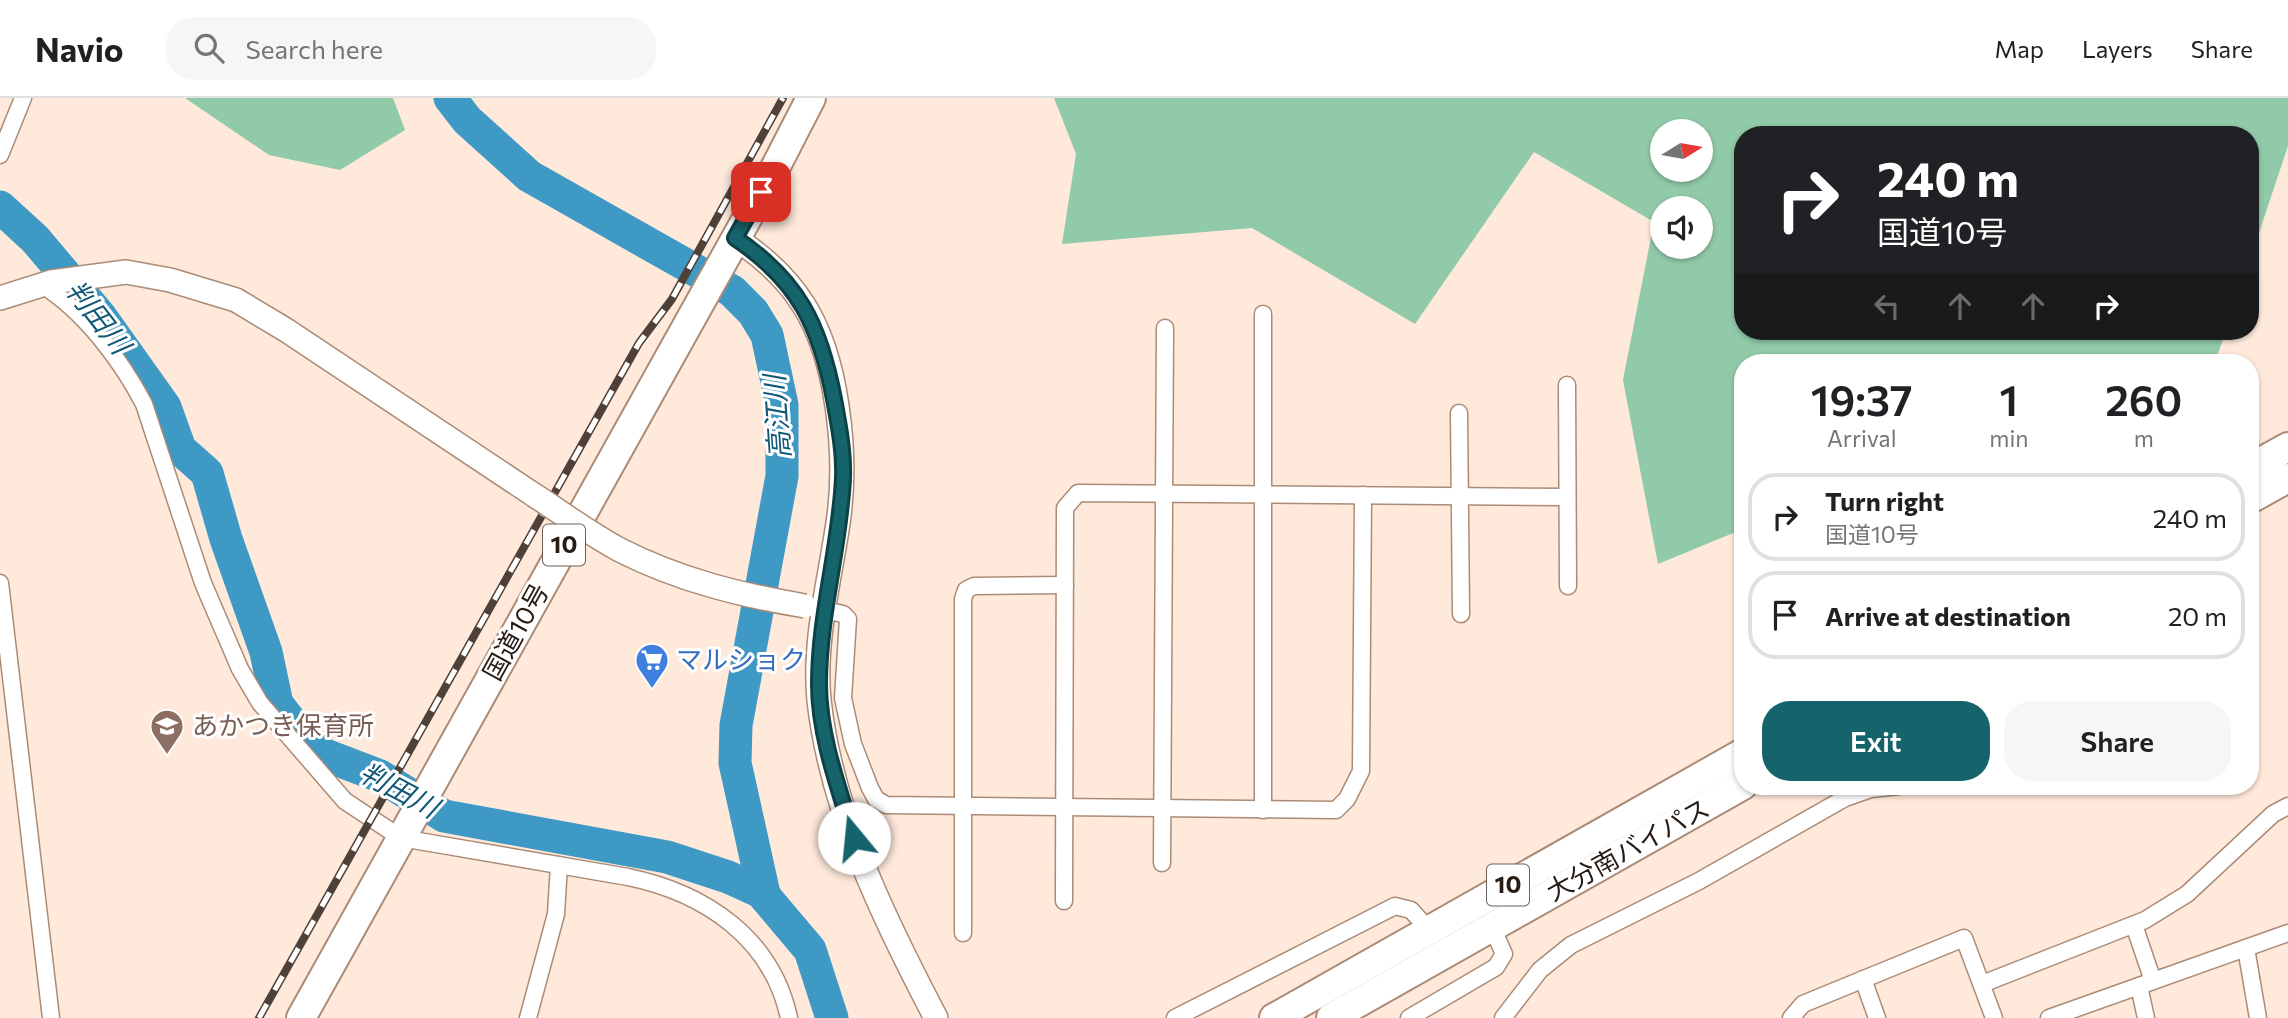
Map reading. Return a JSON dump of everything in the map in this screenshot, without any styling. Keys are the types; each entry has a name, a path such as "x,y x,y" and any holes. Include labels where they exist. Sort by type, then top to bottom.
{"highway":[{"name":"国道10号","path":"301,1018 811,98"},
{"path":"2259,463 2288,447"},
{"path":"2259,494 2288,478"},
{"name":"大分南バイパス","path":"1274,1018 1734,758"},
{"name":"大分南バイパス","path":"1331,1018 1734,790"}],"street":[{"path":"0,155 23,98"},
{"path":"729,249 765,260 801,301 813,321 824,355 839,426 843,464 839,515 815,608 819,699 839,789 878,903 936,1018"},
{"path":"0,298 46,283 126,272 170,280 236,300 286,330 618,549 660,568 726,590 843,614 848,619 843,698 853,744 872,793 881,803 894,807 1336,810 1346,799 1361,771 1363,495"},
{"path":"46,283 93,332 135,386 144,404 203,583 240,669 260,703 345,801 403,834 656,883 688,895 742,931 761,952 777,979 789,1018"},
{"path":"1263,314 1263,810"},
{"path":"1162,863 1165,328"},
{"path":"1567,386 1568,586"},
{"path":"1458,414 1461,614"},
{"path":"1064,901 1065,508 1069,501 1078,494 1567,497"},
{"path":"0,583 51,1018"},
{"path":"963,933 963,598 966,590 974,586 1065,585"},
{"path":"1503,1018 1539,970 1571,945 1699,881 1854,795"},
{"path":"1982,984 2134,925 2170,907 2273,814 2288,806"},
{"path":"527,1018 556,914 559,865"},
{"path":"1175,1018 1395,906 1412,910 1429,930"},
{"path":"2134,925 2146,983 2146,1018"},
{"path":"1409,1018 1496,967 1504,954 1492,927"},
{"path":"2049,1018 2288,933"},
{"path":"1791,1018 1802,1004 1964,938 1994,1018"},
{"path":"2246,948 2258,1018"},
{"path":"1863,979 1877,1018"}],"green space":[{"path":"185,98 393,98 405,130 340,170 269,155"},
{"path":"1054,98 2288,98 2288,146 2259,233 2259,126 1734,126 1734,340 2223,340 2218,354 1734,354 1734,533 1658,564 1623,380 1650,242 1650,259 1713,259 1713,196 1650,196 1650,220 1534,152 1415,324 1252,228 1062,244 1076,154"}],"waterway":[{"name":"高江川","path":"450,98 467,120 529,176 732,291 753,312 767,335 782,405 782,476 736,725 735,763 764,894"},
{"name":"判田川","path":"0,207 35,239 101,317 165,407 180,449 207,473 226,539 266,652 277,704 305,740 325,755 380,776 444,816 667,857 728,877 761,892 810,950 832,1018"}],"railway":[{"path":"259,1018 639,343 672,299 783,98"}],"place":[{"name":"マルショク","path":"652,690"},
{"name":"あかつき保育所","path":"167,756"}],"route":[{"path":"761,192 735,238 757,253 785,280 813,321 822,345 839,426 843,480 824,610 819,699 839,789 854,838"}]}
